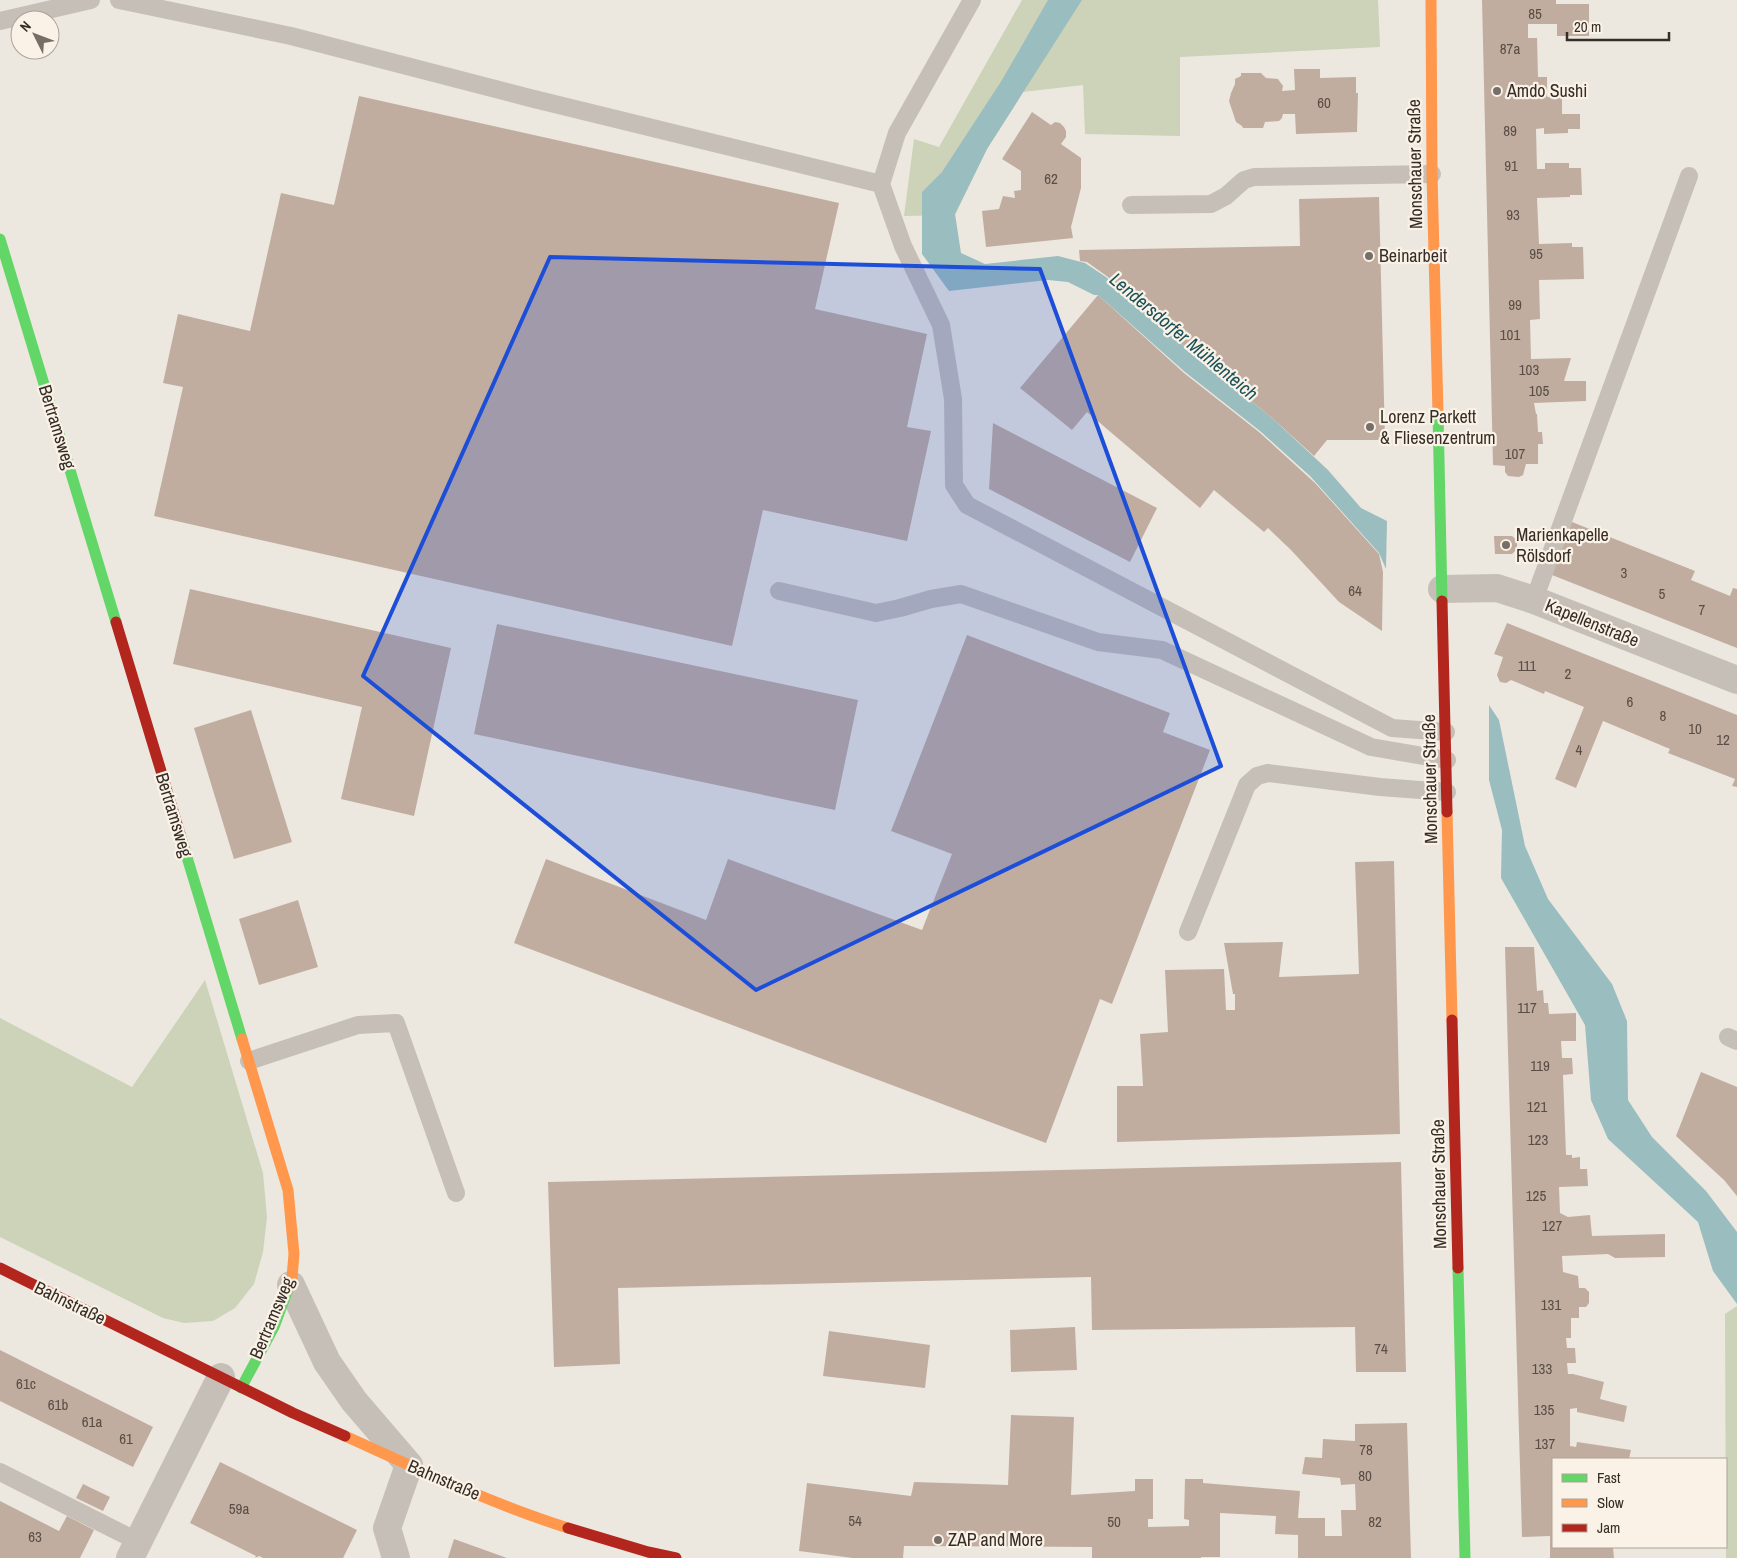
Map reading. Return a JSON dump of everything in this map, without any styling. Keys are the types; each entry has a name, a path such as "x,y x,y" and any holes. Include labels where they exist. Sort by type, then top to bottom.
{"street":[{"name":"Monschauer Straße","path":"1431,0 1432,174 1465,1558"},
{"name":"Bertramsweg","path":"0,239 288,1190 294,1261 291,1285 275,1323 231,1383"},
{"name":"Kapellenstraße","path":"1442,589 1497,588 1534,600 1737,680"},
{"name":"Bahnstraße","path":"0,1268 231,1383 408,1465 534,1517 648,1552 676,1558"},
{"path":"291,1285 327,1362 354,1401 408,1465 387,1528 396,1558"},
{"path":"135,1550 231,1383"}],"lane":[{"path":"0,21 91,0"},
{"path":"119,0 291,36 549,103 880,184"},
{"path":"972,0 897,132 880,184 903,246 941,325 953,399 954,485 967,505 1392,728 1446,732"},
{"path":"1131,205 1211,204 1226,196 1244,180 1254,177 1432,174"},
{"path":"1534,600 1689,176"},
{"path":"779,591 876,613 931,599 961,594 1098,642 1162,650 1371,747 1447,760"},
{"path":"1188,932 1247,785 1257,776 1268,773 1380,787 1448,792"},
{"path":"249,1061 358,1024 396,1023 456,1193"},
{"path":"0,1472 135,1550"}],"highlighted area":[{"path":"550,257 1040,269 1221,766 756,990 363,676"}],"green space":[{"path":"1022,0 1378,0 1380,47 1180,57 1180,136 1085,134 1083,85 1023,92 987,149 955,215 904,216 914,139 939,147"},
{"path":"205,980 263,1173 267,1217 263,1252 254,1284 235,1308 213,1321 184,1323 163,1318 0,1237 0,1018 132,1087"},
{"path":"1737,1306 1737,1558 1726,1558 1725,1314"}],"water":[{"path":"1048,0 1082,0 987,149 955,214 961,253 985,264 1058,256 1085,263 1106,277 1197,358 1271,417 1328,470 1361,508 1387,521 1386,569 1379,553 1310,476 1260,431 1185,372 1098,295 1094,295 1068,282 1048,280 949,291 922,254 922,192 942,172 1002,80"},
{"path":"1489,705 1499,720 1525,846 1548,899 1612,984 1627,1021 1628,1100 1652,1137 1706,1191 1737,1232 1737,1304 1713,1271 1698,1222 1608,1139 1591,1100 1585,1025 1501,878 1502,830 1489,780"}],"building":[{"path":"1482,0 1556,0 1556,4 1589,4 1589,36 1557,36 1557,24 1528,24 1528,38 1537,38 1538,77 1547,77 1547,97 1562,96 1562,114 1580,114 1580,129 1568,129 1568,133 1544,134 1544,128 1536,129 1537,169 1545,169 1545,163 1569,163 1569,168 1581,168 1582,195 1537,198 1539,244 1572,243 1572,247 1583,247 1584,279 1539,280 1540,319 1530,320 1531,359 1571,358 1564,381 1586,381 1586,401 1534,403 1538,432 1542,432 1543,444 1538,444 1538,464 1526,464 1523,475 1519,477 1508,476 1505,472 1505,466 1493,465"},
{"path":"1294,69 1320,69 1320,78 1356,77 1356,93 1358,93 1357,132 1296,134 1295,114 1283,114 1279,121 1265,122 1263,128 1243,128 1236,122 1229,101 1235,79 1241,76 1241,73 1261,73 1266,78 1278,79 1283,86 1282,91 1295,90"},
{"path":"359,96 839,203 815,309 927,334 907,427 931,431 907,541 763,510 732,646 154,516 183,387 163,383 178,314 250,331 281,193 334,205"},
{"path":"1032,112 1051,125 1055,122 1060,123 1066,131 1066,137 1061,144 1081,158 1081,188 1071,227 1073,238 986,247 982,211 999,209 1003,196 1015,198 1014,191 1021,190 1021,171 1002,159"},
{"path":"1379,197 1385,440 1327,440 1314,456 1271,417 1196,357 1108,277 1087,262 1080,261 1079,250 1300,246 1299,199"},
{"path":"1098,295 1184,373 1259,432 1315,483 1379,554 1383,572 1382,631 1339,602 1268,528 1264,532 1214,490 1200,508 1087,412 1072,430 1020,388"},
{"path":"993,423 1157,508 1130,562 989,489"},
{"path":"1572,522 1695,571 1691,580 1730,596 1733,588 1737,589 1737,648 1552,575"},
{"name":"Marienkapelle Rölsdorf","path":"1494,536 1512,536 1517,540 1517,549 1512,554 1495,554"},
{"path":"190,589 451,648 414,816 341,799 362,707 173,664"},
{"path":"1507,623 1737,715 1737,787 1732,786 1735,779 1668,753 1670,749 1603,721 1576,788 1555,779 1584,707 1545,691 1544,694 1511,680 1506,683 1500,682 1497,675 1503,657 1494,654"},
{"path":"497,624 858,700 835,810 474,734"},
{"path":"967,635 1170,713 1163,732 1210,750 1112,1004 1100,999 1046,1143 514,943 546,859 706,920 728,859 922,930 952,854 891,831"},
{"path":"251,710 292,842 234,859 194,728"},
{"path":"1394,861 1400,1134 1117,1142 1117,1086 1143,1086 1140,1034 1168,1032 1165,970 1224,969 1226,1010 1235,1010 1235,994 1233,994 1224,943 1283,942 1279,977 1359,974 1355,862"},
{"path":"298,900 318,967 259,985 239,919"},
{"path":"1505,947 1534,947 1537,991 1543,990 1544,1003 1548,1003 1549,1014 1576,1013 1576,1041 1561,1041 1562,1058 1572,1058 1573,1074 1563,1075 1566,1155 1572,1155 1572,1158 1580,1157 1580,1169 1587,1169 1588,1186 1559,1187 1560,1213 1568,1217 1590,1215 1592,1236 1665,1234 1665,1257 1615,1258 1608,1254 1562,1256 1563,1272 1578,1276 1579,1288 1585,1288 1589,1292 1589,1303 1586,1307 1579,1307 1579,1318 1571,1318 1571,1338 1566,1338 1567,1348 1575,1348 1576,1363 1567,1363 1568,1374 1604,1382 1600,1399 1627,1406 1624,1422 1577,1412 1577,1408 1570,1409 1570,1446 1576,1447 1577,1442 1631,1450 1629,1458 1552,1458 1552,1548 1613,1548 1614,1558 1550,1558 1550,1536 1522,1537"},
{"path":"1701,1072 1737,1087 1737,1196 1724,1180 1676,1136"},
{"path":"1401,1162 1406,1372 1356,1372 1355,1327 1092,1330 1091,1277 618,1288 620,1364 554,1367 548,1182"},
{"path":"1075,1327 1077,1370 1011,1372 1010,1330"},
{"path":"829,1331 930,1345 925,1388 823,1376"},
{"path":"0,1350 153,1427 133,1467 0,1401"},
{"path":"1011,1415 1074,1417 1071,1495 1135,1491 1135,1479 1153,1479 1153,1519 1148,1519 1148,1527 1189,1526 1189,1520 1184,1519 1185,1479 1203,1479 1203,1483 1300,1491 1298,1518 1325,1518 1325,1536 1342,1536 1341,1510 1356,1510 1355,1484 1341,1485 1340,1478 1302,1474 1305,1457 1322,1458 1323,1439 1355,1441 1355,1424 1407,1423 1411,1558 1298,1558 1298,1535 1275,1534 1276,1516 1220,1513 1220,1557 1092,1558 1092,1547 904,1546 903,1558 853,1558 799,1551 807,1483 911,1496 914,1482 1008,1485"},
{"path":"220,1462 357,1530 343,1558 263,1558 259,1556 255,1558 256,1556 190,1523"},
{"path":"83,1484 110,1497 103,1511 76,1498"},
{"path":"0,1501 59,1531 67,1516 94,1530 80,1558 0,1558"},
{"path":"454,1539 507,1558 448,1558"}],"traffic: fast":[{"path":"0,239 116,622"},
{"path":"1438,413 1442,601"},
{"path":"180,834 242,1039"},
{"path":"1458,1268 1465,1558"},
{"path":"241,1388 274,1327 288,1289"}],"traffic: slow":[{"path":"1431,0 1432,174 1438,413"},
{"path":"1447,812 1452,1020"},
{"path":"242,1039 288,1190 294,1254 292,1278 288,1289"},
{"path":"345,1436 483,1497 568,1528"}],"traffic: jam":[{"path":"1442,601 1447,812"},
{"path":"116,622 180,834"},
{"path":"1452,1020 1458,1268"},
{"path":"0,1268 293,1413 345,1436"},
{"path":"568,1528 648,1552 676,1558"}],"place":[{"name":"Amdo Sushi","path":"1497,91"},
{"name":"Beinarbeit","path":"1369,256"},
{"name":"Lorenz Parkett & Fliesenzentrum","path":"1370,427"},
{"name":"Marienkapelle Rölsdorf","path":"1506,545"},
{"name":"ZAP and More","path":"938,1540"}],"water label":[{"name":"Lendersdorfer Mühlenteich","path":"1184,336"}]}
